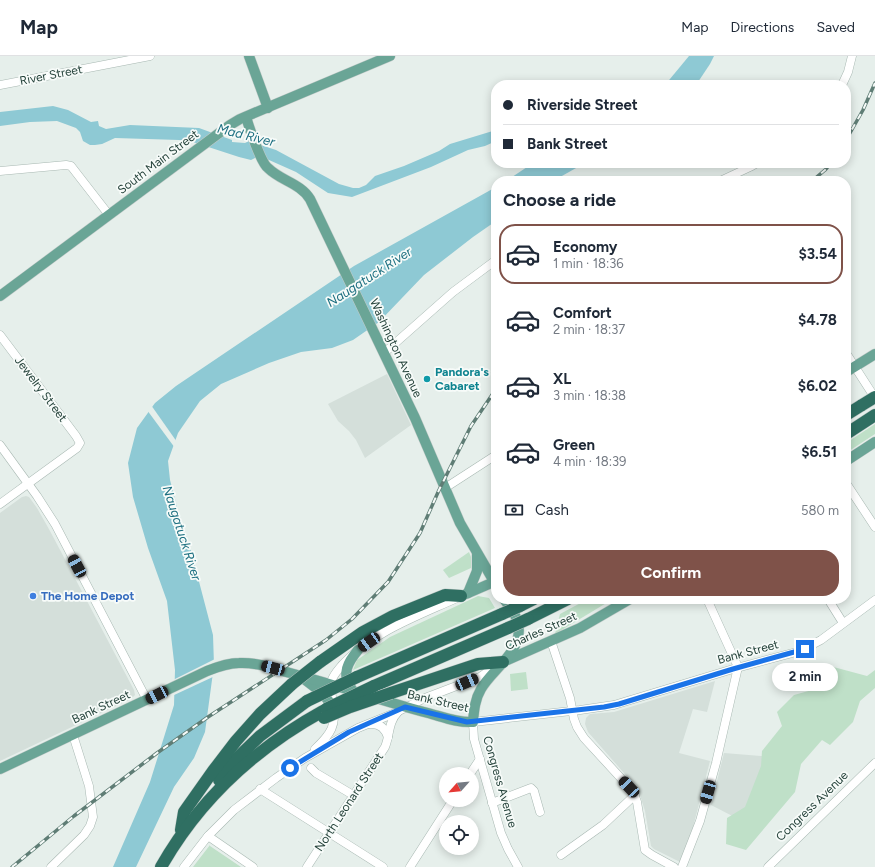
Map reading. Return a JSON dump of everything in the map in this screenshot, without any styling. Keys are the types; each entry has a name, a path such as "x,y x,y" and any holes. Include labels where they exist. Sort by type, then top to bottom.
{"highway":[{"path":"851,413 875,397"},
{"path":"851,431 873,416"},
{"path":"181,830 184,812 213,771 236,741 260,714 295,679 363,632 393,616 446,595 465,594"},
{"path":"158,867 181,830 212,788 238,757 260,736 307,701 357,677 524,604"},
{"path":"161,867 189,824 218,791 242,767 268,747 374,686 508,628 558,604"},
{"path":"327,712 350,707 478,664 503,662"}],"main road":[{"path":"249,56 268,108"},
{"name":"South Main Street","path":"0,296 216,134 236,121 390,56"},
{"name":"Washington Avenue","path":"246,117 255,142 269,170 296,185 308,195 415,418 460,523 491,576"},
{"path":"851,369 875,354"},
{"path":"851,458 875,442"},
{"path":"465,594 477,571 478,560 475,550"},
{"path":"465,594 491,584"},
{"path":"503,662 514,647 519,631 517,618 507,604"},
{"name":"Charles Street","path":"503,662 594,620 621,604"},
{"path":"356,692 347,682 346,676 349,663 358,650"},
{"name":"Congress Avenue","path":"473,722 474,705 478,693 503,662"},
{"name":"Bank Street","path":"0,769 172,688 216,668 233,663 260,665 295,679 331,684 402,709 460,721 473,722"},
{"path":"295,679 321,692 327,712"}],"street":[{"name":"River Street","path":"0,85 150,56"},
{"path":"844,80 852,56"},
{"path":"0,171 66,165 71,166 109,215"},
{"path":"731,176 748,168"},
{"path":"384,353 453,292 491,264"},
{"name":"Jewelry Street","path":"0,335 80,443 77,448 28,484"},
{"path":"851,361 875,397"},
{"path":"0,445 28,484 62,537 147,700"},
{"path":"445,488 491,458"},
{"path":"0,504 28,484"},
{"path":"851,491 875,527"},
{"path":"305,758 330,733 334,723 327,712 331,684 335,674 358,650 377,636 393,627 465,594"},
{"name":"Bank Street","path":"473,722 619,704 800,651 821,640 875,600"},
{"path":"682,867 700,821 712,778 738,668 710,604"},
{"path":"831,604 843,624"},
{"path":"551,641 570,698 575,723 580,733 635,795 644,848 649,853 674,867"},
{"path":"184,867 208,836 234,810 305,758 349,732 480,677 503,662"},
{"name":"North Leonard Street","path":"308,867 385,747 392,720 402,709"},
{"name":"Congress Avenue","path":"473,722 473,734 504,842 518,867"},
{"path":"367,724 378,724 383,728 388,737"},
{"path":"51,867 84,835 90,826 93,817 89,786 74,735"},
{"path":"475,767 480,759"},
{"name":"Congress Avenue","path":"768,867 875,763"},
{"path":"311,768 316,773 354,795"},
{"path":"492,803 531,788 534,791 540,812"},
{"path":"260,790 383,867"},
{"path":"561,856 603,825 635,795"},
{"path":"410,867 449,807"},
{"path":"208,836 252,867"},
{"path":"657,867 664,862"}],"shaded area":[{"path":"387,374 411,425 365,458 356,440 338,421 328,404"},
{"path":"22,497 29,497 37,508 50,531 134,690 135,695 131,699 0,761 0,513"},
{"path":"715,681 707,712 693,709 679,753 710,761 692,831 680,862 651,846 645,811 638,789 588,732 585,724 586,718 590,714 614,712"},
{"path":"724,753 775,757 748,824 711,805"}],"green space":[{"path":"875,424 875,434 851,450 851,440"},
{"path":"469,552 471,557 471,568 449,578 443,570"},
{"path":"478,596 489,598 491,604 495,608 353,670 357,660 390,637"},
{"path":"579,604 605,604 555,634 560,614"},
{"path":"826,665 867,676 875,670 875,688 860,701 853,722 830,745 822,740 801,764 795,792 746,850 726,844 727,818 745,807 761,766 762,751 782,726 777,712 794,695 812,690"},
{"path":"526,672 528,689 511,691 510,674"},
{"path":"210,846 241,867 193,867"}],"water":[{"path":"689,56 714,56 699,80 669,80"},
{"path":"53,106 68,110 91,122 98,121 99,126 106,129 130,125 199,128 232,140 232,142 245,143 249,141 276,150 339,184 353,188 359,188 366,185 375,176 404,166 439,151 450,144 491,132 491,143 468,150 431,167 352,197 328,193 296,172 269,160 257,157 251,160 193,142 179,140 115,138 102,144 90,145 83,141 80,132 76,128 57,121 30,122 0,126 0,112"},
{"path":"526,168 576,168 562,176 514,176"},
{"name":"Naugatuck River","path":"491,190 491,224 424,275 379,322 353,340 332,348 301,352 269,363 221,384 200,401 178,433 168,461 170,480 191,551 213,635 214,665 205,732 194,758 174,787 136,867 113,867 150,782 174,705 175,670 167,601 148,548 133,497 128,463 137,428 155,403 176,386 354,266"}],"pier":[{"path":"151,405 177,442 175,448 147,410"},
{"path":"215,659 215,676 172,696 173,680"}],"railway":[{"path":"851,131 863,110 875,83"},
{"path":"818,176 827,168"},
{"path":"12,867 74,816 157,753 208,717 326,640 352,619 388,582 420,533 439,490 471,426 491,396"}],"place":[{"name":"Pandora's Cabaret","path":"427,379"},
{"name":"The Home Depot","path":"33,596"}],"route":[{"path":"290,768 349,732 395,713 405,707 467,722 604,707 619,704 733,669 805,649"}],"water label":[{"name":"Mad River","path":"246,135"}]}
